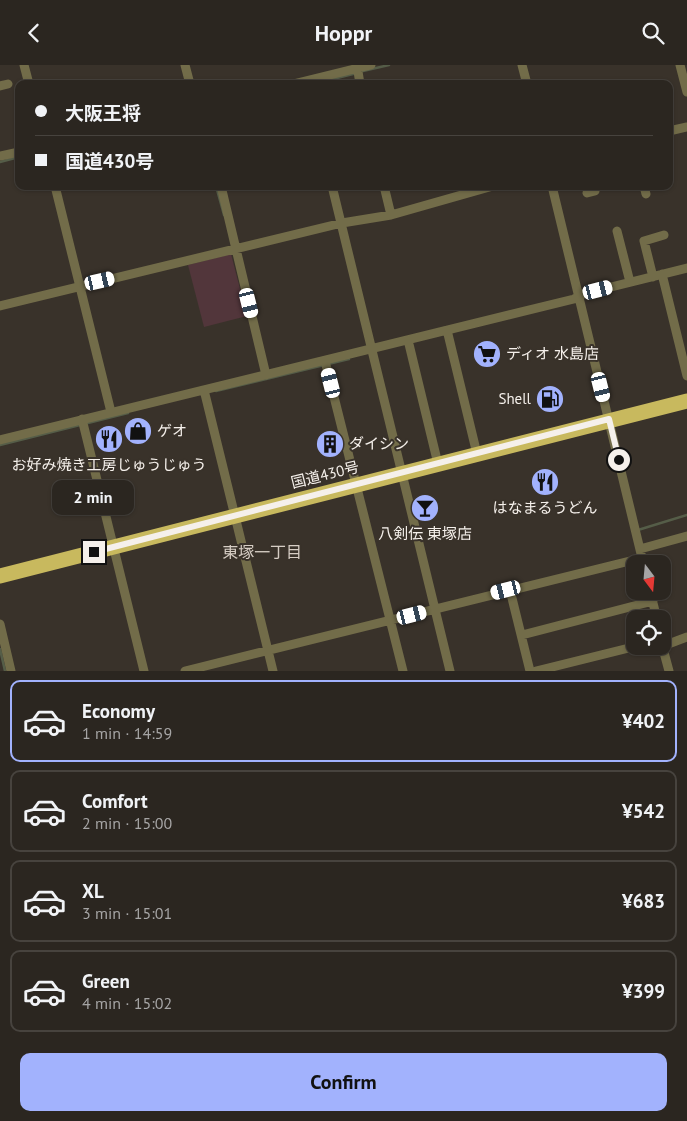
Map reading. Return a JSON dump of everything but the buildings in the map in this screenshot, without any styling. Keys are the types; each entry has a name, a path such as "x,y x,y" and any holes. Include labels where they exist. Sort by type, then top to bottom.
{"highway":[{"name":"国道430号","path":"0,576 112,543 608,415 687,392"},
{"name":"国道430号","path":"608,415 687,401"},
{"name":"国道430号","path":"0,567 112,543"}],"street":[{"path":"24,65 28,80"},
{"path":"185,65 189,80"},
{"path":"313,80 357,67 371,65"},
{"path":"522,65 526,80"},
{"path":"680,65 687,92"},
{"path":"357,67 359,80"},
{"path":"673,130 687,127"},
{"path":"0,156 15,153"},
{"path":"57,190 111,412"},
{"path":"221,190 266,375"},
{"path":"333,190 450,671"},
{"path":"385,190 391,215"},
{"path":"0,306 342,223 391,215 478,190"},
{"path":"553,190 578,299 608,415 639,555"},
{"path":"587,193 595,190"},
{"path":"617,231 630,282"},
{"path":"664,235 644,241 660,277 687,376"},
{"path":"0,440 82,423 111,412 205,393 266,375 326,363 372,349 408,343 448,333 578,299 630,282 660,277 687,268"},
{"path":"448,333 476,449"},
{"path":"408,343 437,459"},
{"path":"326,363 403,671"},
{"path":"205,393 273,671"},
{"path":"82,423 144,671"},
{"path":"646,555 687,536"},
{"path":"185,671 626,561"},
{"path":"510,590 530,671"},
{"path":"522,635 652,601 654,610"},
{"path":"0,624 11,671"},
{"path":"671,642 687,637"},
{"path":"536,671 626,649"},
{"path":"666,655 670,671"}],"shaded area":[{"path":"231,254 247,316 204,327 188,265"}],"waterway":[{"path":"363,71 389,65"},
{"path":"329,80 353,74"},
{"path":"0,162 15,158"},
{"path":"217,190 224,215"},
{"path":"216,391 349,359"},
{"path":"0,445 128,413"},
{"path":"638,530 687,515"},
{"path":"0,649 5,671"}],"place":[{"name":"ディオ 水島店","path":"487,354"},
{"name":"Shell","path":"550,399"},
{"name":"ゲオ","path":"138,431"},
{"name":"お好み焼き工房じゅうじゅう","path":"109,439"},
{"name":"ダイシン","path":"330,444"},
{"name":"はなまるうどん","path":"545,482"},
{"name":"八剣伝 東塚店","path":"425,508"}],"district":[{"name":"東塚一丁目","path":"262,552"}],"route":[{"path":"94,552 609,419 619,460"}]}
